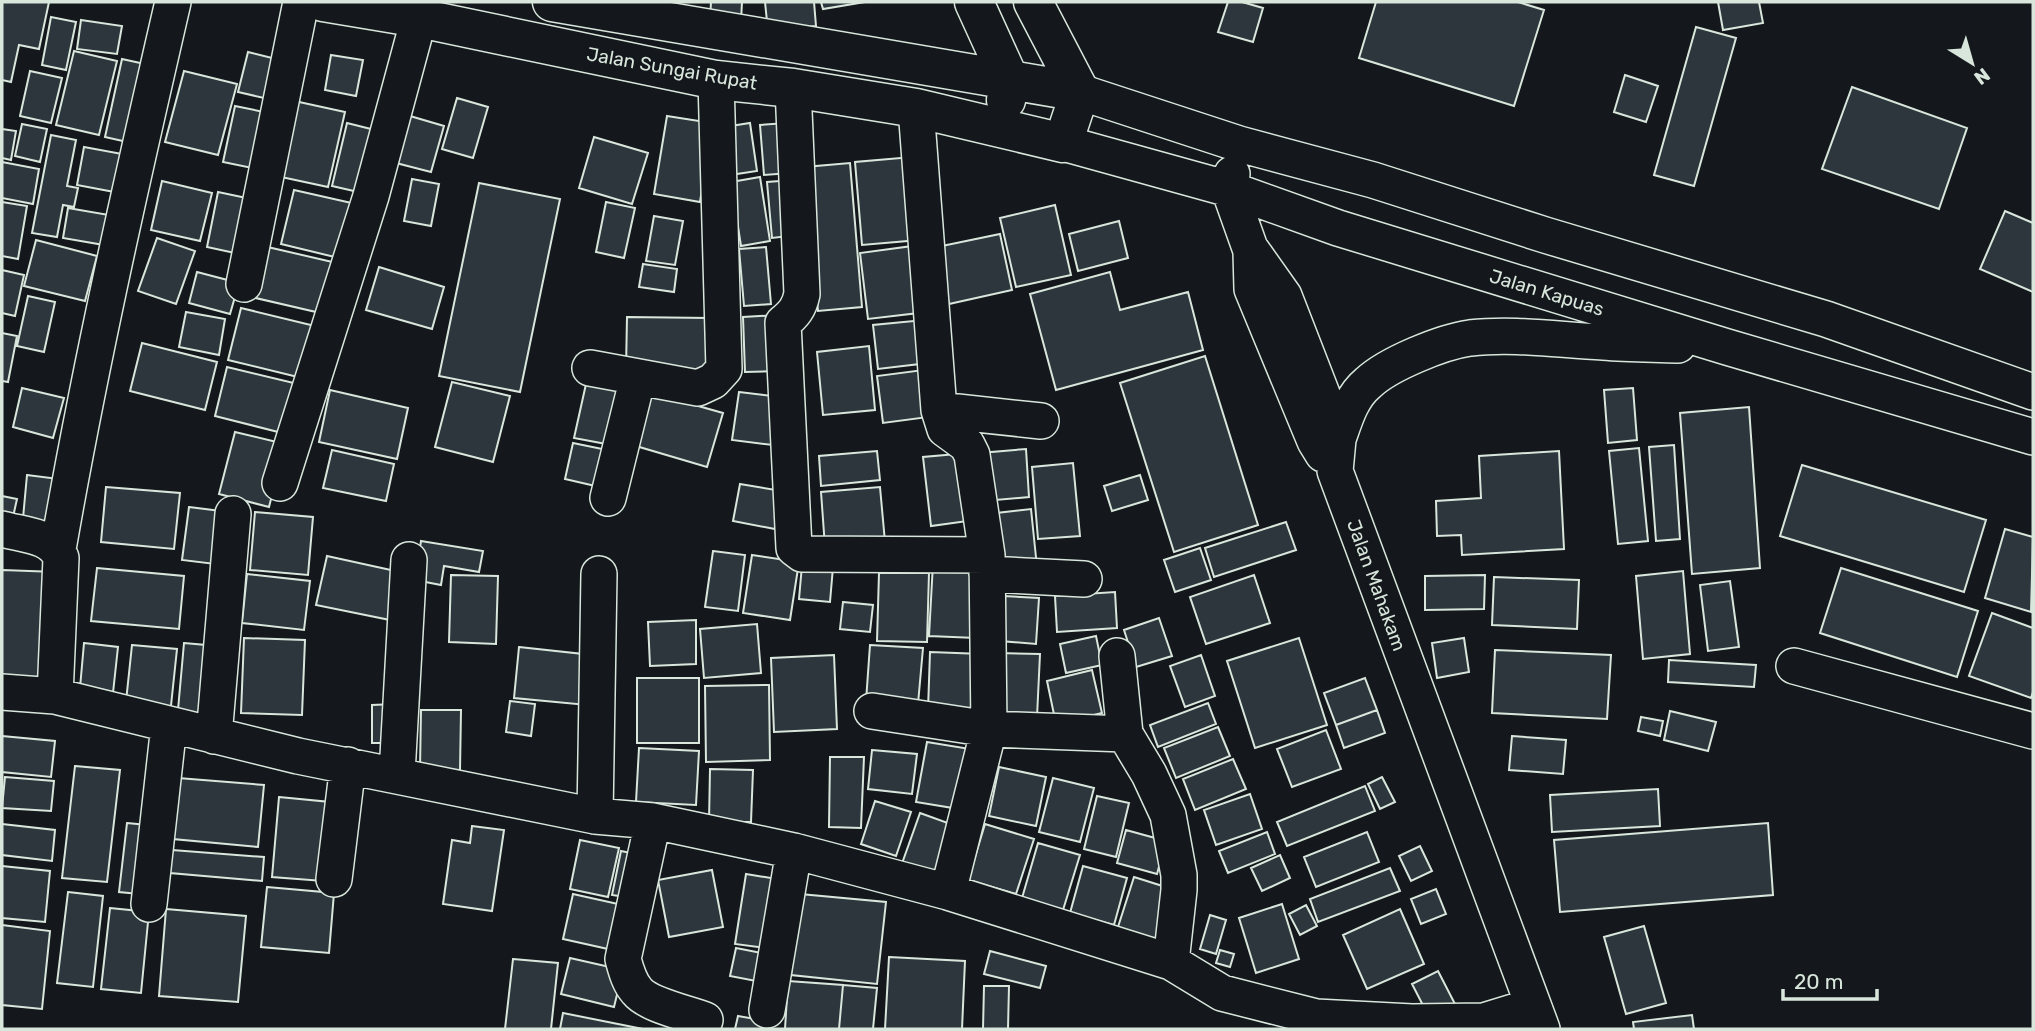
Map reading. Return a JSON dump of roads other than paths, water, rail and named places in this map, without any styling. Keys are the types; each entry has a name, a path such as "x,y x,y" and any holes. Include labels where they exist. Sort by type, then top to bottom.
{"main road":[{"name":"Jalan Sungai Rupat","path":"323,2 716,80 793,88 916,108 1063,143"},
{"path":"552,2 1080,92"},
{"path":"974,2 1010,81 1001,129"},
{"path":"1033,2 1080,92 1063,143"}],"street":[{"path":"55,696 61,558 58,549 75,451 122,224 173,2"},
{"path":"244,284 301,2"},
{"path":"280,483 371,196 419,19"},
{"path":"590,368 698,388 713,381 724,369 716,80"},
{"path":"793,88 802,294 800,306 783,323 794,548 802,554 987,564 1084,579"},
{"path":"1080,92 1239,145 1373,180 1545,235 1826,318 2033,393"},
{"path":"916,108 939,410 945,429 967,445 972,455 987,564 989,729 948,892"},
{"name":"Jalan Kapuas","path":"1063,143 1229,189 1338,228 1727,347 2031,428"},
{"path":"1229,189 1239,145"},
{"name":"Jalan Mahakam","path":"1229,189 1250,248 1252,289 1315,441 1336,455 1537,1018"},
{"path":"1336,455 1348,410 1366,384 1392,365 1469,338 1542,337 1727,347"},
{"path":"608,498 638,377"},
{"path":"939,410 1041,421"},
{"path":"214,736 233,514"},
{"path":"2,530 43,540 58,549"},
{"path":"397,774 409,560"},
{"path":"595,816 599,574"},
{"path":"1118,656 1125,734 1149,774 1168,815 1179,890 1171,962"},
{"path":"1794,666 2033,731"},
{"path":"2,691 55,696 214,736 348,765 595,816 653,821 794,852 948,892 1171,962 1222,993 1315,1017 1412,1022 1537,1018"},
{"path":"872,710 989,729 1125,734"},
{"path":"149,904 169,725"},
{"path":"334,879 348,765"},
{"path":"653,821 623,959 628,976 638,992 650,1000 705,1020"},
{"path":"767,1010 794,852"}]}
